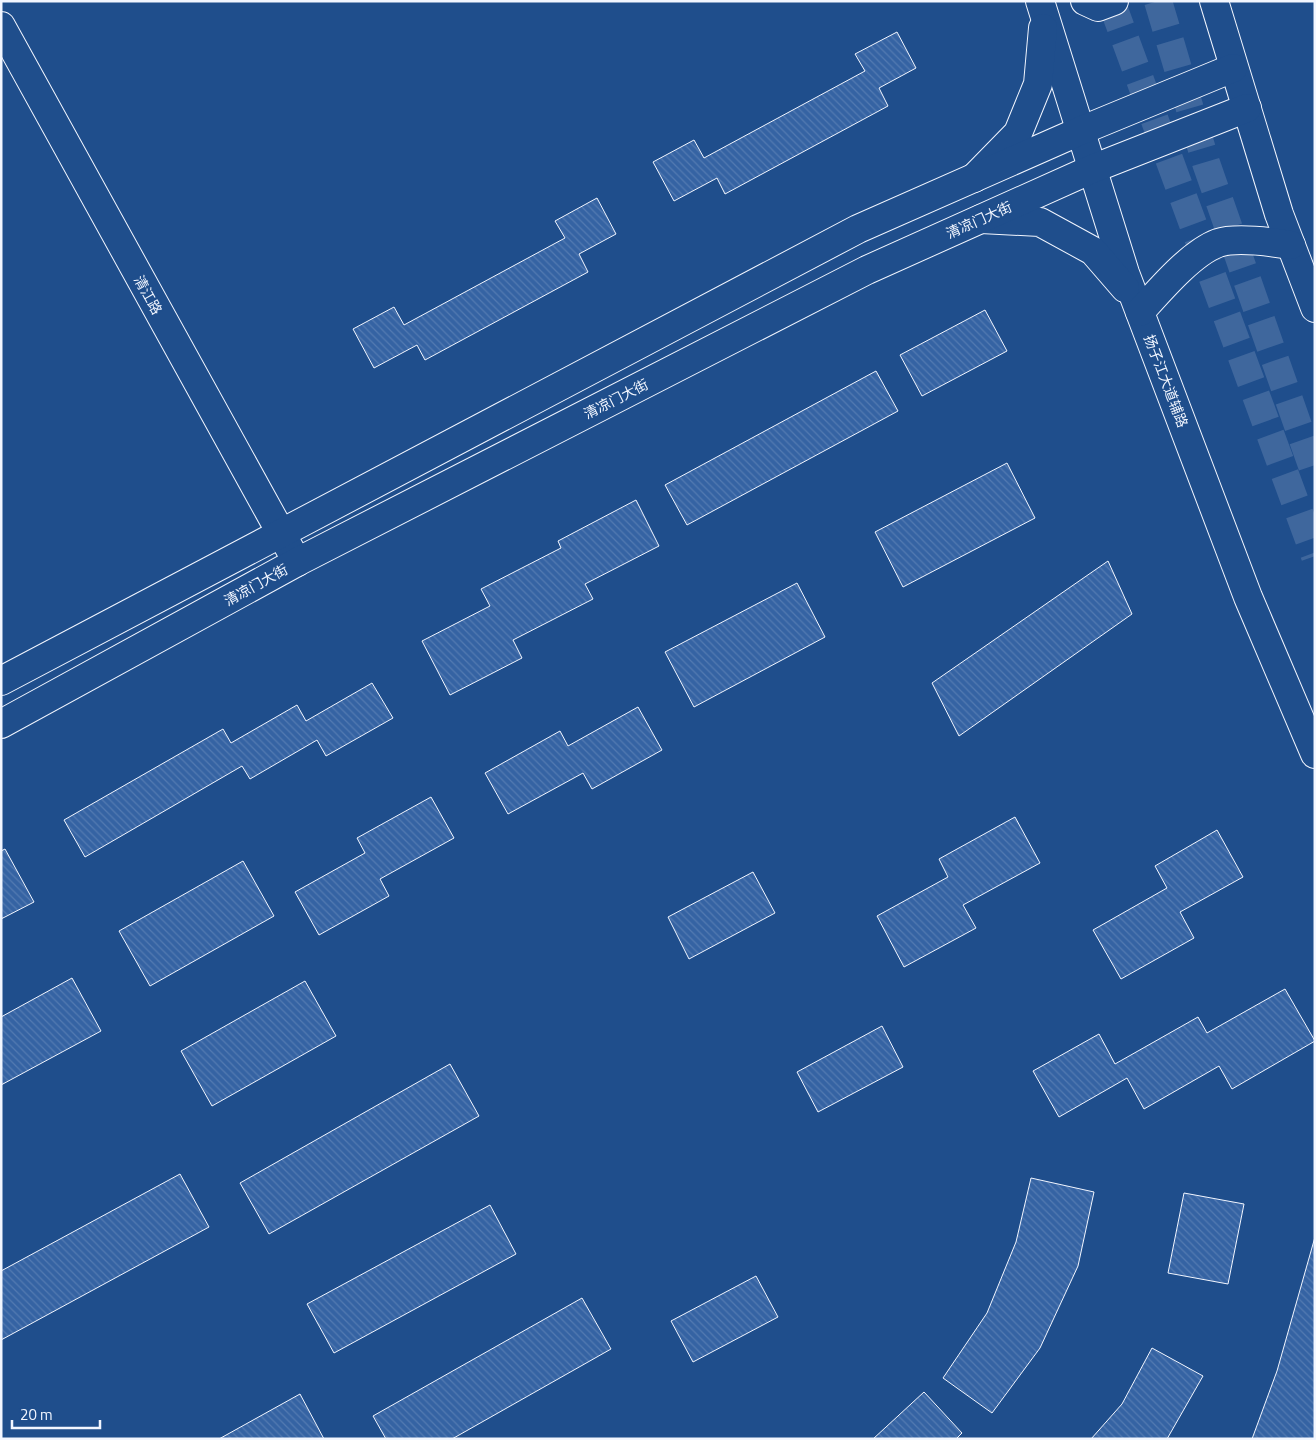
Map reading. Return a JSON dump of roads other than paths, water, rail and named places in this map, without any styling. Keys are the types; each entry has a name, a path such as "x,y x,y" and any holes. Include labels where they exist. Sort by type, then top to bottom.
{"main road":[{"path":"1085,1 1098,7 1114,1"},
{"path":"1214,1 1279,214 1315,308"},
{"path":"972,179 1018,133 1038,84 1042,9"},
{"name":"扬子江大道辅路","path":"1042,9 1137,306 1248,597 1315,754"},
{"name":"清江路","path":"1,26 279,533 297,562"},
{"path":"1,681 279,533 870,224 1080,131 1233,68"},
{"name":"清凉门大街","path":"1,724 297,562 887,261 1092,169 1247,108"},
{"path":"981,219 1040,222 1092,251 1137,306 1177,272 1218,243 1259,240 1291,245"},
{"path":"870,224 887,261"}],"tunnel":[{"path":"1111,1 1315,556"},
{"path":"1158,1 1206,163 1315,474"}]}
